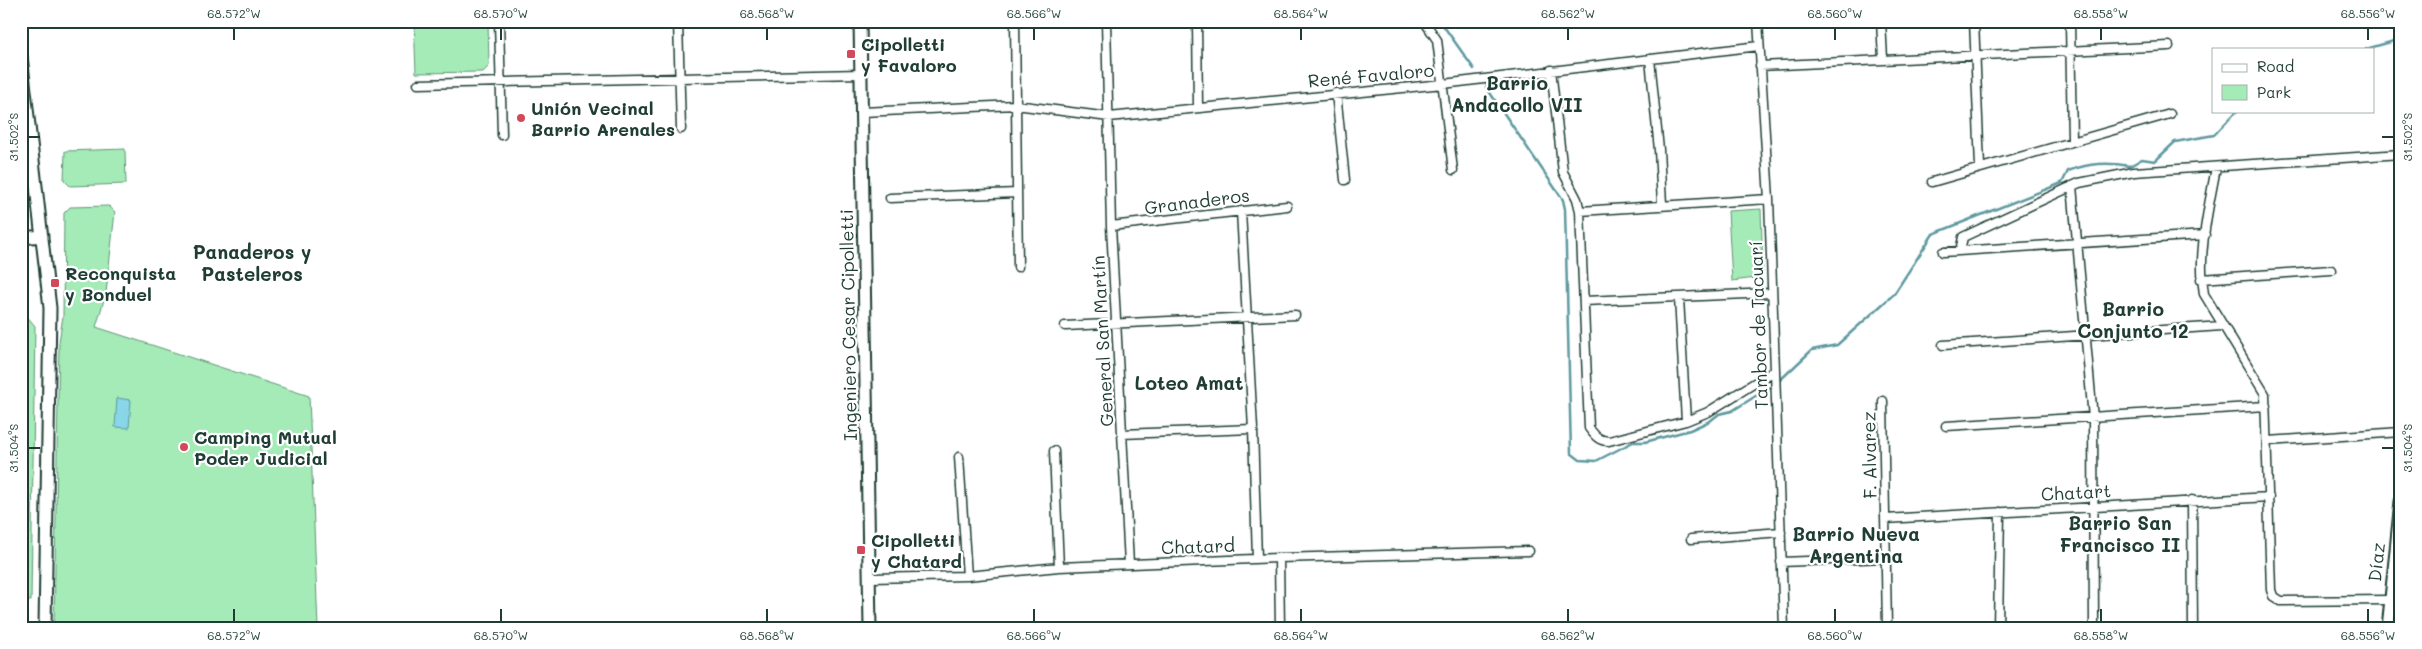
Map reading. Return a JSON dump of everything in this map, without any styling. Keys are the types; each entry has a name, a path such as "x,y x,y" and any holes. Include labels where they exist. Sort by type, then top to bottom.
{"street":[{"path":"500,21 502,135"},
{"path":"678,21 680,129"},
{"name":"Ingeniero Cesar Cipolletti","path":"860,21 870,628"},
{"path":"1015,21 1018,266"},
{"name":"General San Martín","path":"1106,21 1115,324 1129,564"},
{"path":"1197,21 1198,108"},
{"path":"1424,21 1437,40 1453,170"},
{"name":"Tambor de Tacuarí","path":"1758,21 1769,199 1784,628"},
{"path":"1881,21 1883,59"},
{"path":"1974,21 1980,167"},
{"path":"2070,21 2072,142"},
{"name":"René Favaloro","path":"862,112 1016,105 1109,117 1336,93 1443,84 1759,46"},
{"path":"1760,66 2169,46"},
{"path":"21,56 50,319 45,628"},
{"path":"1650,59 1662,204"},
{"path":"1551,70 1562,172 1577,199 1580,211 1589,428 1595,437 1603,441 1609,441 1686,421 1708,412 1774,375"},
{"path":"418,84 861,74"},
{"path":"1336,93 1345,180"},
{"path":"1932,182 2170,114"},
{"path":"1960,251 1963,238 2072,186 2102,177 2134,172 2401,154"},
{"path":"2216,167 2205,235 2201,279 2204,294 2265,394 2268,441 2271,590 2273,596 2281,602 2390,600"},
{"path":"2072,186 2084,336 2093,418 2094,628"},
{"path":"890,198 1017,193"},
{"path":"1580,211 1662,204 1769,199"},
{"name":"Granaderos","path":"1111,226 1287,206"},
{"path":"1241,211 1252,429 1256,559"},
{"path":"1943,252 2205,235"},
{"path":"21,238 42,236"},
{"path":"2201,279 2331,270"},
{"path":"1584,301 1771,293"},
{"path":"1679,298 1686,421"},
{"path":"1065,326 1295,314"},
{"path":"1943,344 2222,326"},
{"name":"F. Alvarez","path":"1883,401 1887,628"},
{"path":"1946,426 2266,406"},
{"path":"1122,434 1252,429"},
{"path":"2268,441 2401,432"},
{"path":"1054,451 1059,567"},
{"path":"959,457 967,576"},
{"name":"Chatart","path":"1885,519 2269,497"},
{"path":"2192,500 2193,628"},
{"name":"Díaz","path":"2388,628 2401,501"},
{"path":"1998,628 2000,512"},
{"path":"1691,539 1781,532"},
{"name":"Chatard","path":"870,578 967,576 1059,567 1129,564 1529,551"},
{"path":"1279,558 1280,628"},
{"path":"1781,562 1886,558"}],"green space":[{"path":"414,21 488,21 489,66 483,72 416,73"},
{"path":"125,149 126,184 70,186 64,180 65,151"},
{"name":"Camping Mutual Poder Judicial","path":"109,206 115,212 106,293 96,327 309,396 318,628 54,628 59,342 63,316 64,213 70,207"},
{"path":"1761,209 1763,273 1756,278 1732,281 1728,211"},
{"path":"21,309 35,326 31,601 21,601"}],"water":[{"path":"117,398 131,400 129,428 115,427"}],"waterway":[{"path":"1440,21 1474,69"},
{"path":"2370,48 2401,39"},
{"path":"1486,87 1563,200 1565,209 1571,453 1580,460 1596,461 1633,442 1645,442 1690,430 1710,421 1719,414 1732,411 1778,382 1812,350 1837,345 1894,294 1933,234 2062,183 2068,171 2076,168 2099,164 2130,166 2142,159 2155,161 2175,142 2214,135 2236,112"}],"place":[{"name":"Cipolletti y Favaloro","path":"851,54"},
{"name":"Unión Vecinal Barrio Arenales","path":"521,118"},
{"name":"Reconquista y Bonduel","path":"55,283"},
{"name":"Camping Mutual Poder Judicial","path":"184,447"},
{"name":"Cipolletti y Chatard","path":"861,550"}],"district":[{"name":"Barrio Andacollo VII","path":"1517,93"},
{"name":"Panaderos y Pasteleros","path":"252,262"},
{"name":"Barrio Conjunto 12","path":"2133,319"},
{"name":"Loteo Amat","path":"1189,382"},
{"name":"Barrio San Francisco II","path":"2120,533"},
{"name":"Barrio Nueva Argentina","path":"1856,544"}]}
